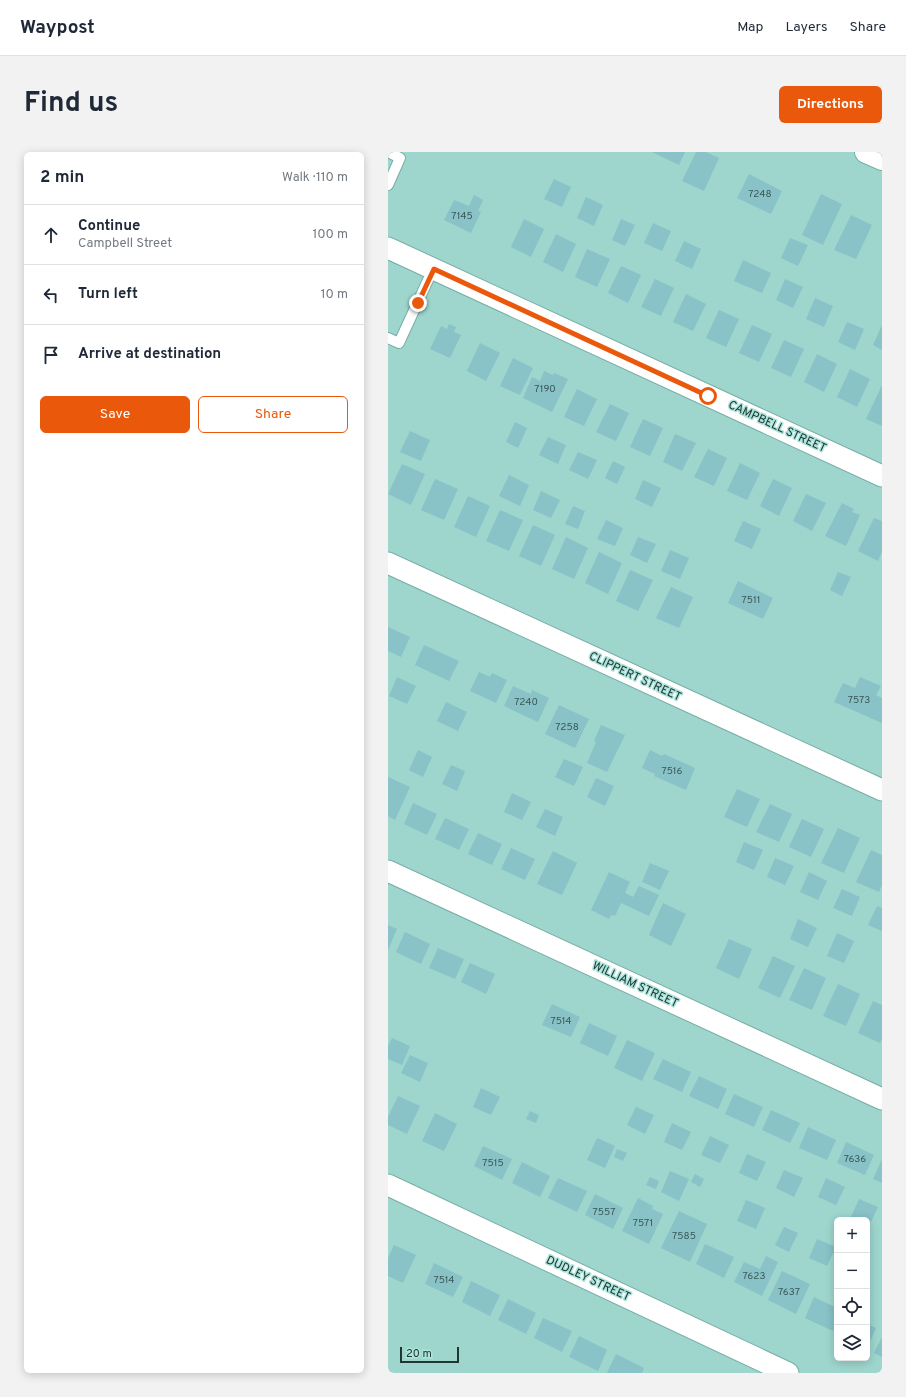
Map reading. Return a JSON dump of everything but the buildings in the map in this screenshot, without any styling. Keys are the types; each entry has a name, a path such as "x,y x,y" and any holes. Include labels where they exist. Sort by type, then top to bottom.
{"street":[{"path":"866,152 882,159"},
{"name":"CAMPBELL STREET","path":"388,248 882,476"},
{"name":"CLIPPERT STREET","path":"388,563 882,790"},
{"name":"WILLIAM STREET","path":"388,871 882,1099"},
{"name":"DUDLEY STREET","path":"388,1185 788,1373"}],"lane":[{"path":"388,152 400,158 388,185"},
{"path":"388,338 399,343 434,269"}],"route":[{"path":"418,303 434,269 708,396"}]}
